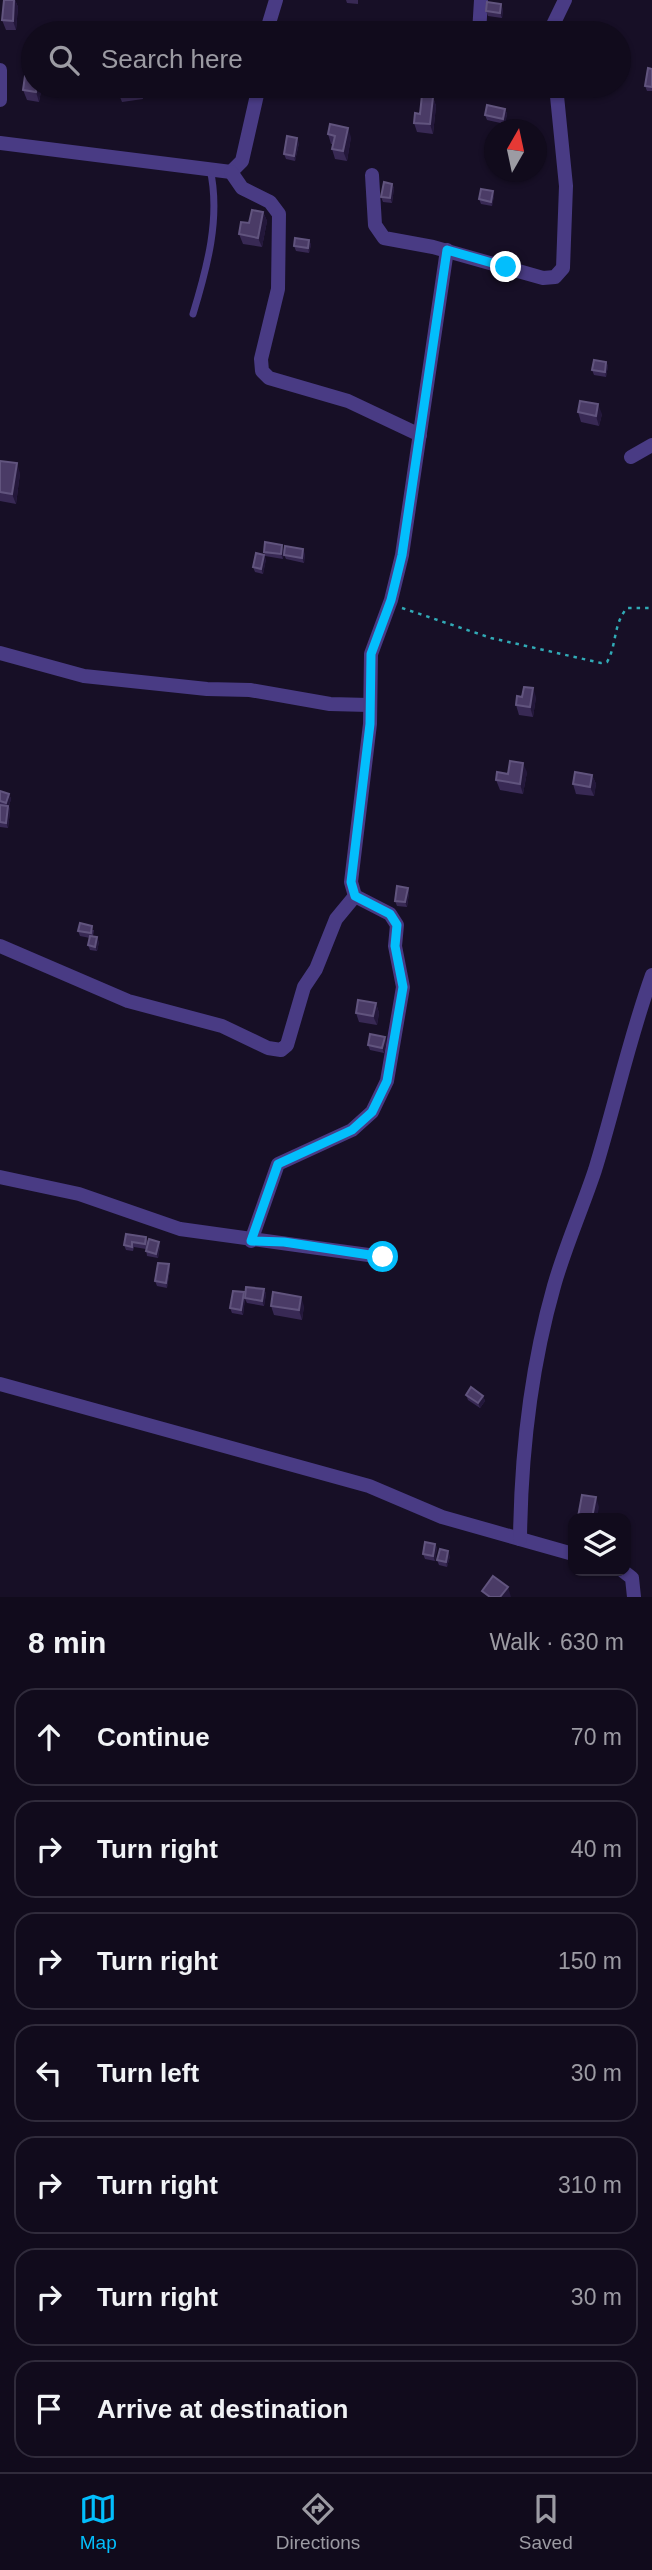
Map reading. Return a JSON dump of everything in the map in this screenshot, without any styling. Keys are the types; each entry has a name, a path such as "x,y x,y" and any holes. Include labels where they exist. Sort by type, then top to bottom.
{"street":[{"path":"270,21 276,0"},
{"path":"480,21 481,0"},
{"path":"555,21 565,0"},
{"path":"0,70 0,100"},
{"path":"231,172 242,161 256,98"},
{"path":"372,175 377,232 384,237 447,250 543,278 560,273 566,186 557,98"},
{"path":"0,143 231,172 242,188 270,202 279,214 278,289 261,359 262,371 269,378 348,401 420,435"},
{"path":"251,1241 278,1164 352,1130 372,1112 387,1081 403,987 395,946 397,925 390,914 355,896 351,882 363,799 371,654 391,600 402,555 447,250"},
{"path":"631,457 652,444"},
{"path":"0,653 84,676 207,689 250,690 330,704 369,705"},
{"path":"0,946 128,1001 222,1026 268,1048 281,1050 288,1045 304,987 321,958 330,929 355,896"},
{"path":"520,1539 523,1462 542,1331 555,1283 595,1169 637,1017 652,975"},
{"path":"0,1177 79,1194 180,1229 251,1241 284,1242 383,1257"},
{"path":"0,1384 357,1483 442,1517 568,1553"},
{"path":"629,1576 634,1597"}],"lane":[{"path":"193,314 211,248 214,197 210,169"}],"path":[{"path":"391,600 418,615 491,639 601,663 607,662 610,656 618,621 627,608 652,608"}],"building":[{"path":"4,0 14,0 13,21 2,20"},
{"path":"487,2 501,4 500,13 486,11"},
{"path":"648,68 652,69 652,87 645,86"},
{"path":"422,98 433,98 430,124 414,123 415,113 420,114"},
{"path":"487,105 505,109 503,119 485,115"},
{"path":"330,124 348,128 343,151 332,149 335,136 328,134"},
{"path":"287,136 297,138 294,156 284,154"},
{"path":"384,182 392,184 390,198 381,197"},
{"path":"481,189 493,191 491,202 479,199"},
{"path":"252,210 263,212 258,238 239,234 241,222 249,223"},
{"path":"295,238 309,240 308,248 294,246"},
{"path":"594,360 606,362 605,372 592,370"},
{"path":"580,401 598,404 596,416 578,412"},
{"path":"0,461 17,463 12,494 0,492"},
{"path":"265,542 282,545 281,554 264,552"},
{"path":"285,546 303,549 302,558 284,555"},
{"path":"256,553 264,555 261,569 253,567"},
{"path":"524,687 533,688 530,707 516,705 517,696 522,697"},
{"path":"510,761 523,763 520,784 496,780 497,772 508,774"},
{"path":"575,772 592,775 590,787 573,784"},
{"path":"0,791 9,794 6,803 0,801"},
{"path":"0,805 8,806 6,823 0,822"},
{"path":"397,886 408,888 405,902 395,901"},
{"path":"80,923 92,926 91,933 78,931"},
{"path":"90,936 97,937 95,947 88,945"},
{"path":"358,1000 376,1003 373,1016 356,1013"},
{"path":"370,1034 385,1037 382,1048 368,1045"},
{"path":"126,1234 146,1237 145,1244 132,1242 132,1247 124,1245"},
{"path":"149,1239 159,1242 156,1254 146,1251"},
{"path":"158,1263 169,1264 166,1283 155,1281"},
{"path":"246,1287 264,1289 262,1301 245,1298"},
{"path":"233,1291 244,1292 241,1310 230,1308"},
{"path":"273,1292 301,1297 299,1310 271,1306"},
{"path":"471,1387 483,1396 478,1403 466,1395"},
{"path":"582,1495 596,1497 593,1513 579,1513"},
{"path":"425,1542 435,1544 433,1556 423,1554"},
{"path":"440,1549 448,1551 446,1562 437,1560"},
{"path":"493,1576 508,1587 500,1597 490,1597 482,1591"}],"route":[{"path":"383,1257 284,1242 251,1241 278,1164 352,1130 372,1112 387,1081 403,987 399,974 400,959 395,946 397,925 390,914 355,896 351,888 370,724 371,654 391,600 402,555 428,398 447,250 506,267"}]}
